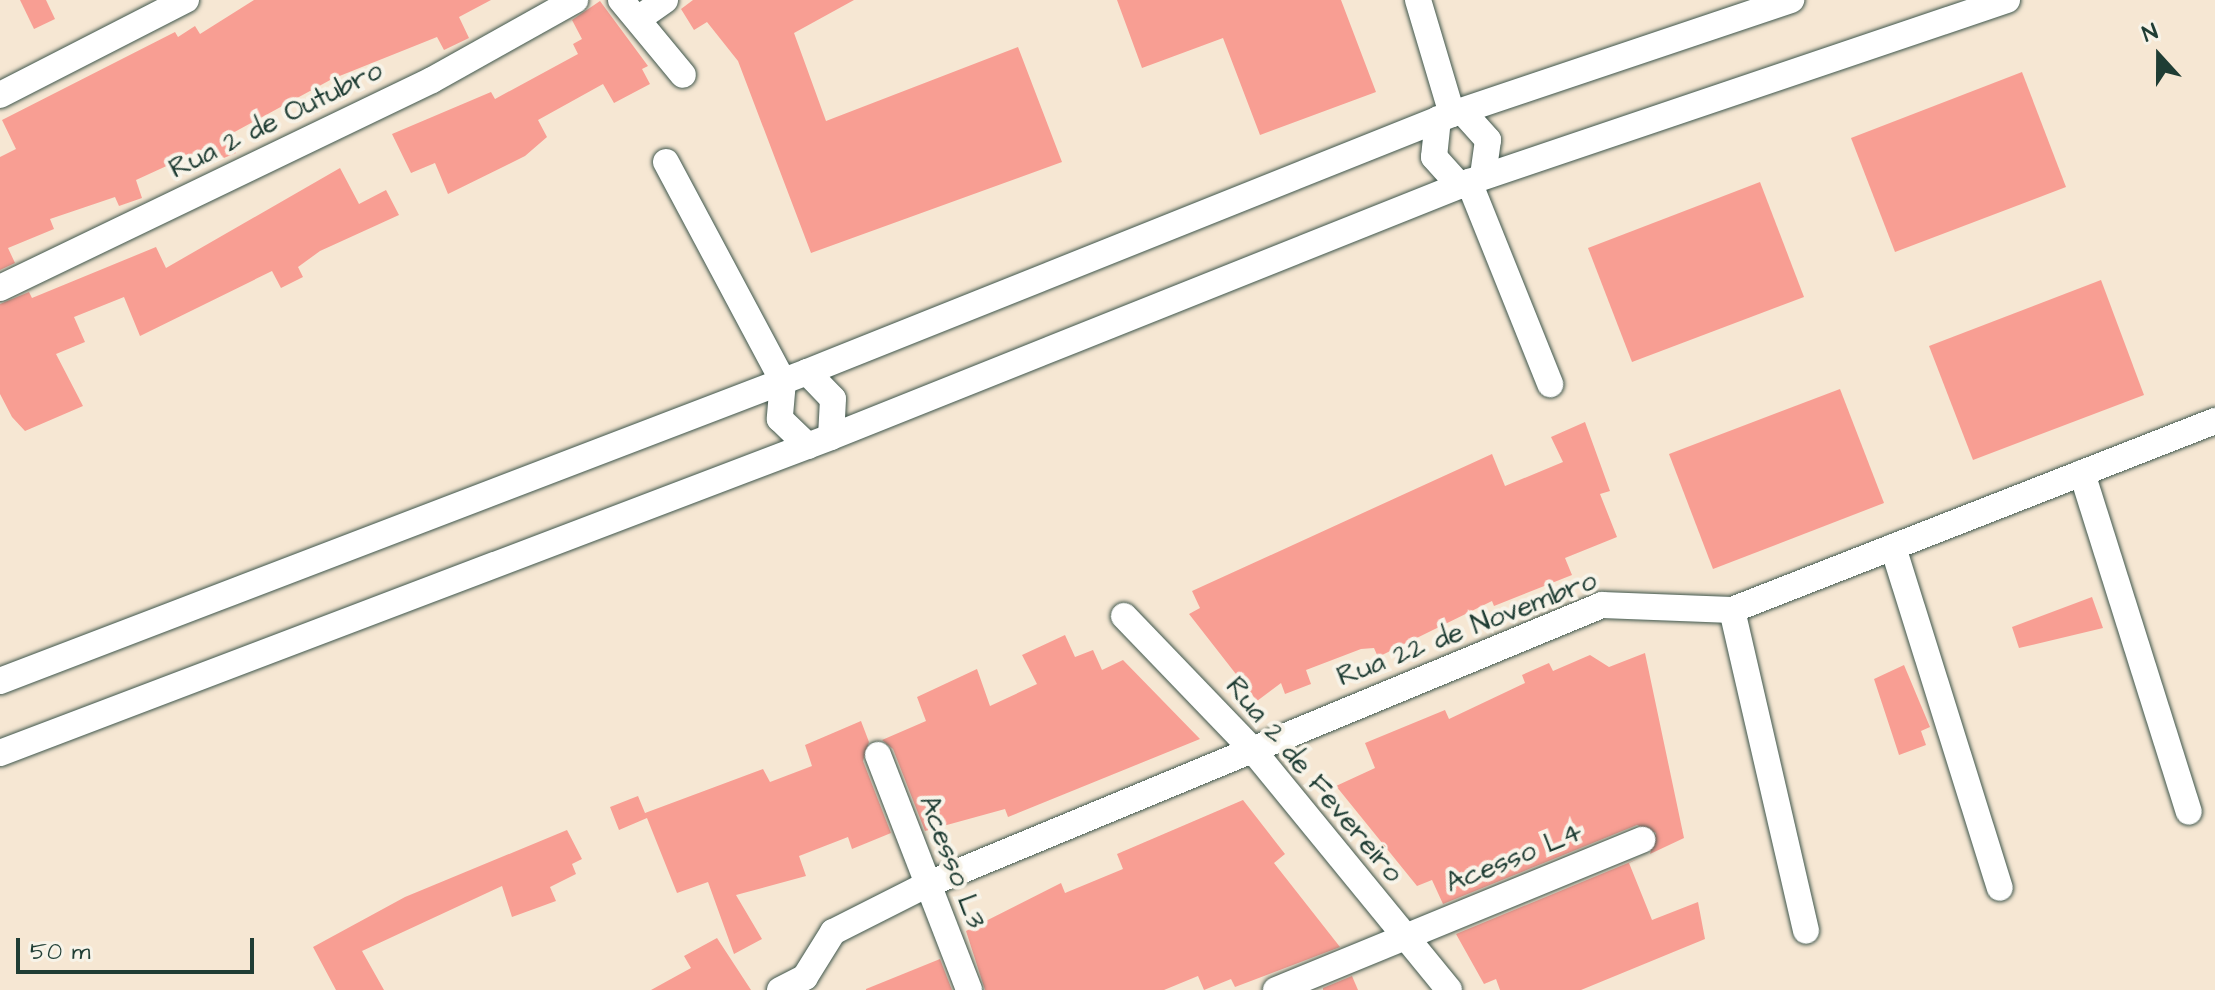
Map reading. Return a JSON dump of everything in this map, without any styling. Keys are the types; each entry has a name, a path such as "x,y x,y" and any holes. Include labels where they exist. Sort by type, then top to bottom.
{"street":[{"path":"0,95 186,0"},
{"name":"Rua 2 de Outubro","path":"0,288 432,80 575,0"},
{"path":"665,0 630,9 683,75"},
{"path":"1418,0 1451,115 1434,157 1471,182 1550,384"},
{"path":"0,681 795,377 1451,115 1791,0"},
{"path":"0,753 819,441 1471,182 2007,0"},
{"path":"1451,115 1488,140 1471,182"},
{"path":"666,162 795,377 833,399 819,441"},
{"path":"795,377 780,419 819,441"},
{"name":"Rua 22 de Novembro","path":"780,990 813,968 833,932 924,886 1602,605 1732,610 2215,421"},
{"path":"2082,473 2189,812"},
{"path":"1893,547 2000,888"},
{"path":"1732,610 1806,931"},
{"name":"Rua 2 de Fevereiro","path":"1124,616 1252,749 1449,990"},
{"name":"Acesso L3","path":"878,755 924,886 969,990"},
{"name":"Acesso L4","path":"1276,990 1642,840"}],"building":[{"path":"20,0 46,0 55,19 34,29"},
{"path":"254,0 491,0 459,17 469,38 444,50 437,37 332,79 229,135 236,153 214,162 208,147 136,180 142,198 119,206 115,197 50,219 54,229 8,248 15,263 0,270 0,157 16,149 2,120 175,32 178,37 195,26 200,34"},
{"path":"693,0 854,0 794,33 826,121 1018,47 1062,162 811,253 738,61 707,22 694,30 681,9"},
{"path":"1117,0 1341,0 1376,92 1260,135 1223,38 1142,68"},
{"path":"600,1 648,66 642,69 650,84 614,103 603,84 538,120 547,137 525,156 448,194 435,163 411,173 392,134 491,92 495,99 578,54 573,44 582,39 572,20"},
{"path":"2022,72 2066,187 1895,252 1851,138"},
{"path":"340,168 359,204 386,190 399,215 320,251 298,267 303,277 281,288 272,271 140,336 124,297 74,317 85,342 56,354 83,406 25,431 12,417 0,394 0,304 29,292 32,298 156,247 166,268"},
{"path":"1760,182 1804,297 1632,362 1588,248"},
{"path":"2101,280 2144,395 1973,460 1929,346"},
{"path":"1840,389 1884,503 1713,569 1669,454"},
{"path":"1585,422 1610,491 1600,494 1617,537 1565,558 1572,575 1494,606 1492,601 1378,657 1374,648 1361,649 1306,670 1311,684 1285,694 1281,683 1257,701 1189,614 1200,608 1192,591 1492,454 1505,486 1563,462 1551,437"},
{"path":"2092,597 2103,628 2019,648 2012,627"},
{"path":"1065,635 1075,657 1093,650 1102,670 1123,660 1200,739 1008,817 1005,809 925,831 893,749 882,740 926,721 917,697 977,669 990,706 1037,684 1022,655"},
{"path":"1645,653 1684,838 1650,854 1656,833 1637,825 1443,904 1432,880 1417,886 1336,786 1375,768 1365,743 1445,710 1449,719 1525,683 1522,675 1549,663 1553,671 1590,655 1609,667"},
{"path":"1904,665 1930,727 1921,731 1926,745 1899,755 1874,679"},
{"path":"861,721 869,742 863,761 891,833 852,849 848,837 799,856 806,876 736,895 762,939 734,954 708,882 677,893 647,818 619,830 610,807 638,796 645,813 763,769 770,782 812,766 805,745"},
{"path":"1243,800 1285,854 1274,863 1340,947 1235,987 1231,979 1204,990 1198,976 1164,990 985,990 966,931 1061,883 1065,893 1123,869 1117,854"},
{"path":"567,830 582,859 572,864 576,874 550,887 556,901 512,917 502,886 362,951 384,990 336,990 313,947 405,897"},
{"path":"1640,858 1629,863 1652,920 1698,902 1705,939 1581,990 1500,990 1496,979 1484,984 1456,934"},
{"path":"717,938 751,990 651,990 691,968 684,956"},
{"path":"940,959 952,990 866,990 866,989"},
{"path":"1352,976 1358,990 1323,990 1323,988"}]}
